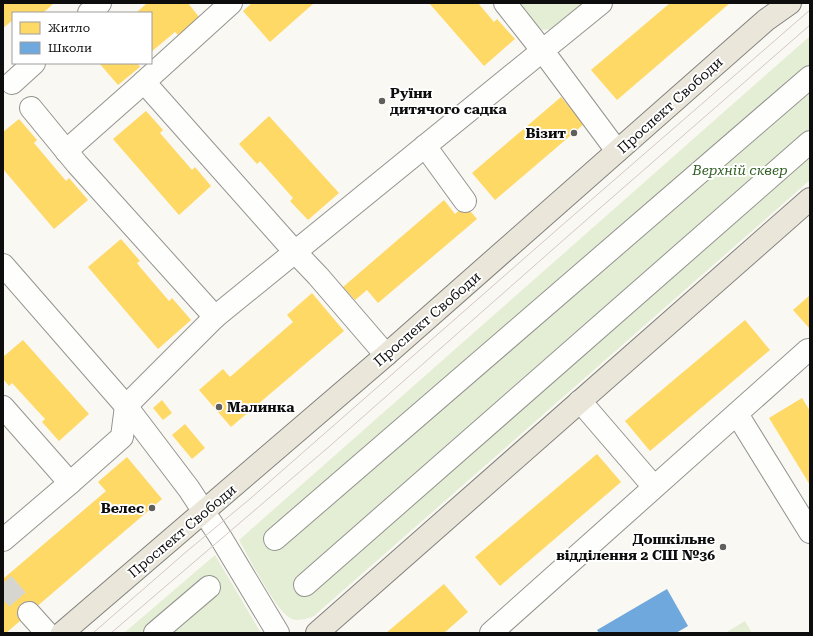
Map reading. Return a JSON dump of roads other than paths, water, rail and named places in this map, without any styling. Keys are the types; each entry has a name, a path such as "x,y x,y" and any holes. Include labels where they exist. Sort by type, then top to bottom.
{"main road":[{"name":"Проспект Свободи","path":"62,633 386,355 766,20 790,3"},
{"path":"317,633 810,199"}],"street":[{"path":"90,12 100,3"},
{"path":"66,151 231,3"},
{"path":"505,3 617,151"},
{"path":"3,540 122,437 126,406 215,317 601,3"},
{"path":"12,83 33,64"},
{"path":"275,539 810,77"},
{"path":"144,82 318,276 386,355"},
{"path":"31,108 66,151 215,317"},
{"path":"304,585 810,142"},
{"path":"425,146 465,201"},
{"path":"3,265 126,406 204,511 278,633"},
{"path":"491,633 808,350 810,350"},
{"path":"580,401 654,487"},
{"path":"3,407 70,483"},
{"path":"736,414 810,532"},
{"path":"155,633 209,587"},
{"path":"29,613 47,633"}],"tunnel":[{"path":"3,583 29,613"}],"tram line":[{"path":"93,633 251,498 810,10"},
{"path":"111,633 331,445 810,25"}],"place":[{"name":"Руїни дитячого садка","path":"382,101"},
{"name":"Візит","path":"574,133"},
{"name":"Малинка","path":"219,407"},
{"name":"Велес","path":"152,508"},
{"name":"Дошкільне відділення 2 СШ №36","path":"723,547"}],"park label":[{"name":"Верхній сквер","path":"740,170"}]}
